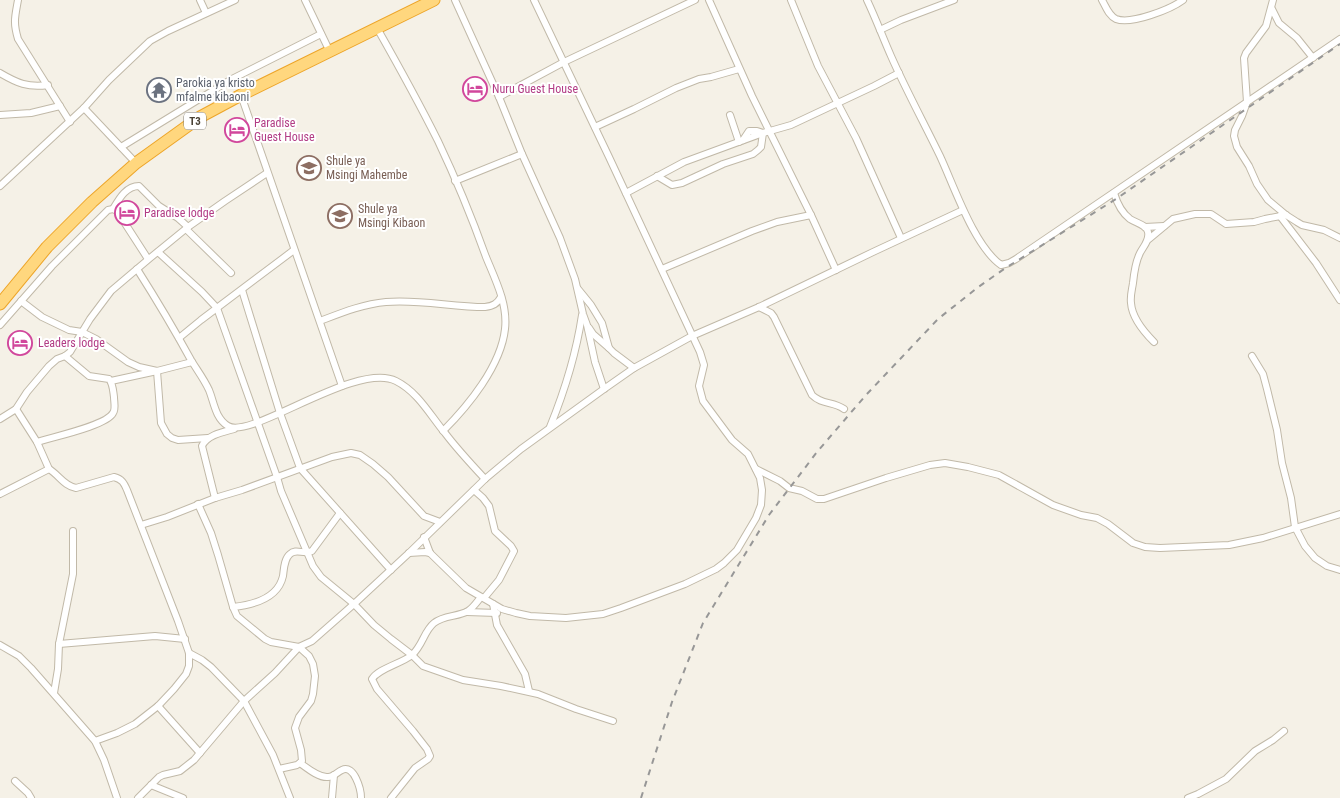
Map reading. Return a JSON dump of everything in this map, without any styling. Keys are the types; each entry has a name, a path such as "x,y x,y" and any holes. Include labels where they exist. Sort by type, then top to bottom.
{"highway":[{"name":"T3","path":"0,304 47,247 92,202 136,163 200,117 434,0"}],"street":[{"path":"18,0 14,19 18,39 70,122"},
{"path":"200,0 206,13"},
{"path":"0,186 70,122 109,80 150,41 235,0"},
{"path":"305,0 330,52"},
{"path":"455,0 560,238 577,288 595,362 604,388"},
{"path":"409,553 430,553 466,588 502,609 530,616 556,618 603,614 685,584 708,574 724,564 736,550 756,518 761,505 762,490 760,478 748,454 732,440 703,401 699,386 704,365 700,352 534,0"},
{"path":"499,97 564,62 695,0"},
{"path":"708,0 767,132 811,215 836,270"},
{"path":"792,0 818,66 856,138 901,238"},
{"path":"867,0 899,73 936,147 963,210 989,253 1001,265 1016,259 1340,39"},
{"path":"880,30 954,0"},
{"path":"1102,0 1110,14 1122,20 1134,19 1168,10 1183,0"},
{"path":"1273,0 1266,26 1244,58 1247,102 1234,133 1235,142 1260,190 1283,215 1340,300"},
{"path":"1272,8 1279,23 1297,38 1313,58"},
{"path":"377,28 434,134 456,181 478,234 505,313 505,330 496,359 475,394 455,420 443,431"},
{"path":"121,146 232,79 321,34"},
{"path":"595,127 676,88 699,79 739,69"},
{"path":"0,72 12,80 27,86 48,85"},
{"path":"626,193 697,157 790,125 899,73"},
{"path":"240,96 342,386"},
{"path":"0,115 31,113 60,106"},
{"path":"84,108 136,163"},
{"path":"730,115 741,141"},
{"path":"657,176 672,185 682,183 742,156 753,154 761,147 767,132"},
{"path":"456,181 522,154"},
{"path":"0,419 16,410 36,381 54,361 70,352 90,319 111,291 148,259 225,201 267,173"},
{"path":"0,325 52,266 100,217 108,210 113,209 121,196 135,186 139,186 159,206 178,218 231,273"},
{"path":"1114,193 1121,210 1131,219 1145,227 1149,239"},
{"path":"113,209 148,259"},
{"path":"138,798 163,775 180,771 194,760 244,700 275,673 299,647 312,641 354,604 485,479 604,388 634,368 692,336 759,307 963,210"},
{"path":"1154,342 1140,326 1132,311 1131,303 1135,264 1149,239 1173,219 1202,213 1211,214 1226,224 1254,222 1283,215 1302,225 1324,230 1340,238"},
{"path":"662,269 745,233 777,222 811,215"},
{"path":"1145,227 1164,226"},
{"path":"179,338 268,268 294,250"},
{"path":"158,252 217,308 282,491 317,574 354,604 383,633 412,654 423,666 451,677 529,691 590,715 613,721"},
{"path":"137,269 210,391 217,414 227,426 234,429"},
{"path":"577,288 591,305 602,323 609,348"},
{"path":"242,290 280,412 300,468 391,570"},
{"path":"320,321 353,308 387,302 485,307 495,305 501,297"},
{"path":"21,301 42,317 69,330 82,332 96,339 128,362 139,367 157,371"},
{"path":"759,307 774,317 812,395 818,400 836,404 844,409"},
{"path":"549,429 571,368 583,314"},
{"path":"587,325 593,334 634,368"},
{"path":"64,356 89,376 109,379 111,381 192,362"},
{"path":"1252,356 1263,374 1267,389 1291,498 1295,527 1305,546 1315,558 1326,566 1340,570"},
{"path":"157,371 161,423 167,434 178,440 208,438 257,422 357,381 383,378 395,381 421,402 432,414 443,431 485,479"},
{"path":"37,442 82,429 110,417 114,410 111,381"},
{"path":"16,410 37,442 49,469 65,484 76,488 114,477 123,482 189,653 189,666 186,674 158,706 135,724 95,741"},
{"path":"208,438 204,441 202,449 215,498"},
{"path":"141,526 300,468 332,457 351,453 360,455 374,464 388,476 424,516 440,522"},
{"path":"756,469 780,481 789,488 802,491 817,499 824,499 886,478 930,466 945,463 962,465 999,475 1053,505 1081,515 1097,518 1133,543 1145,547 1229,545 1263,538 1340,514"},
{"path":"0,494 49,469"},
{"path":"467,612 490,592 499,580 514,551 495,531 489,506 474,490"},
{"path":"198,504 218,555 232,607 237,616 265,639 271,642 299,647 309,656 313,664 315,676 311,701 299,717 295,728 302,757 300,763"},
{"path":"308,554 317,545 340,513"},
{"path":"424,516 430,553"},
{"path":"54,693 58,669 59,644 73,574 73,531"},
{"path":"232,607 249,605 276,591 280,585 285,562 290,554 298,552 308,554"},
{"path":"493,604 500,632 525,674 529,691"},
{"path":"391,798 415,768 430,756 413,731 377,689 372,679 376,674 398,664 412,654 420,646 433,624 442,618 467,612 494,613 510,611"},
{"path":"59,644 155,636 185,639"},
{"path":"0,644 24,661 95,741 104,760 117,798"},
{"path":"189,653 211,667 244,700 264,736 290,798"},
{"path":"158,706 200,753"},
{"path":"1188,798 1226,779 1255,751 1284,731"},
{"path":"279,770 300,763"},
{"path":"300,763 326,777 346,768 358,782 361,798"},
{"path":"332,798 334,775"},
{"path":"15,781 31,798"},
{"path":"151,785 182,798"}],"railway":[{"path":"641,798 672,702 703,623 769,515 817,452 866,395 938,319 977,288 1116,199 1340,44"}],"place":[{"name":"Nuru Guest House","path":"475,89"},
{"name":"Parokia ya kristo mfalme kibaoni","path":"159,90"},
{"name":"Paradise Guest House","path":"237,130"},
{"name":"Shule ya Msingi Mahembe","path":"309,168"},
{"name":"Paradise lodge","path":"127,213"},
{"name":"Shule ya Msingi Kibaon","path":"340,216"},
{"name":"Leaders lodge","path":"20,343"}]}
